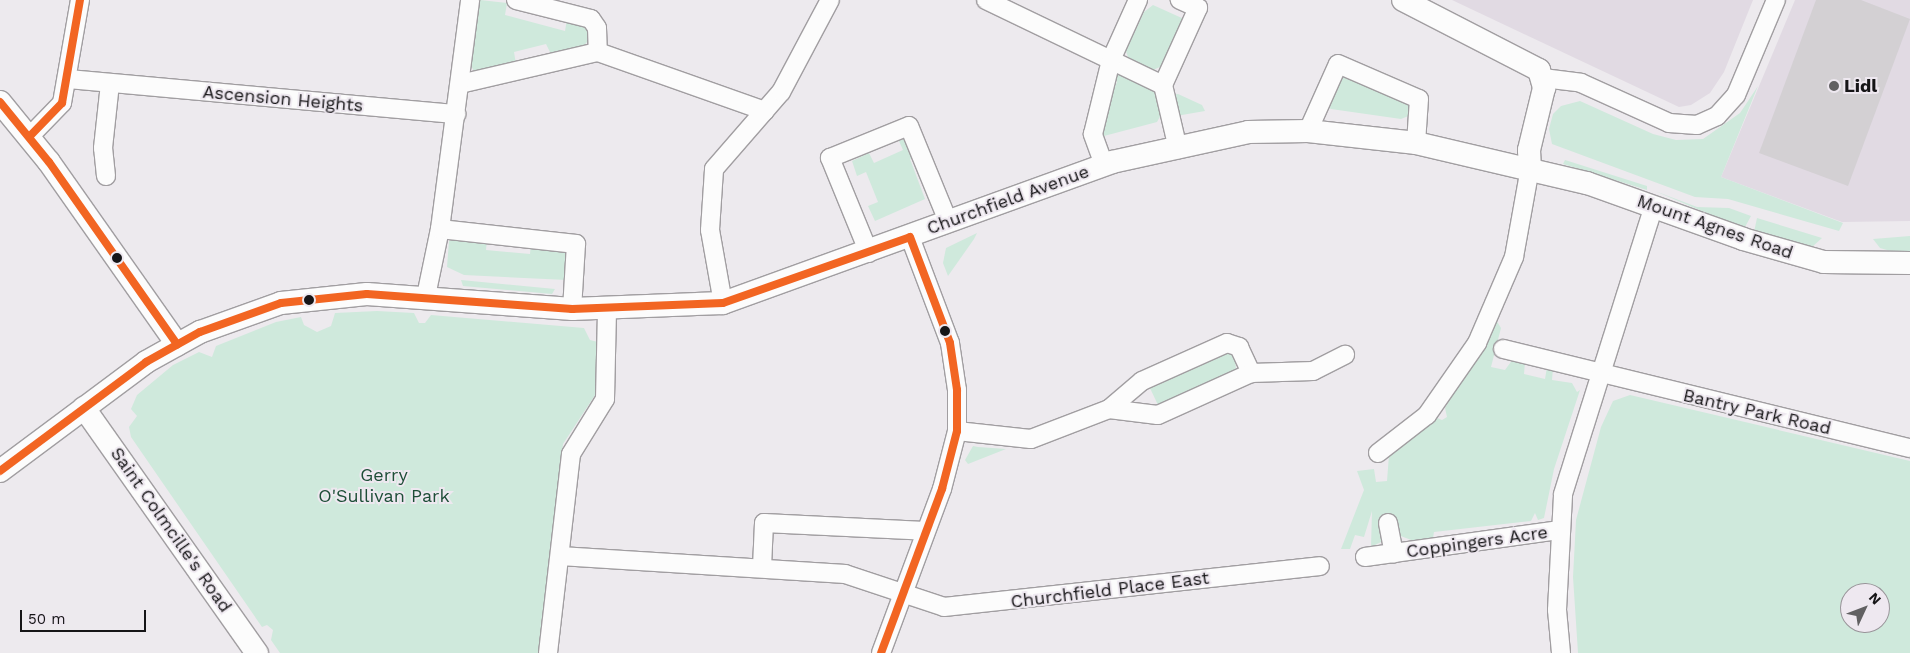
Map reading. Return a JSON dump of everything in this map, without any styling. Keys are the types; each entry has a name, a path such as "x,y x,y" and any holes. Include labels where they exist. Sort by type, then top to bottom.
{"street":[{"path":"30,136 59,108 69,79 80,0"},
{"path":"426,296 440,229 470,0"},
{"path":"516,0 591,19 597,28 598,52"},
{"path":"723,303 710,230 714,169 781,92 830,0"},
{"path":"986,0 1163,85"},
{"path":"1104,165 1094,134 1111,60 1138,0"},
{"path":"1178,149 1163,85 1198,8 1180,0"},
{"path":"1403,0 1532,64 1543,78 1581,83 1669,123 1697,125 1717,116 1736,95 1776,0"},
{"path":"460,84 598,52 765,111"},
{"path":"1308,131 1338,64 1418,98 1416,143"},
{"path":"1378,453 1427,414 1477,343 1514,256 1526,167 1543,78"},
{"name":"Ascension Heights","path":"69,79 456,114"},
{"path":"106,176 103,148 110,84"},
{"path":"0,102 30,136 177,344"},
{"path":"869,253 830,158 909,126 948,221"},
{"name":"Churchfield Avenue","path":"0,471 84,408 177,344 200,332 281,303 367,294 426,296 572,309 607,310 723,303 869,253 948,221 1104,165 1248,132 1308,131 1416,143 1526,167"},
{"name":"Mount Agnes Road","path":"1526,167 1654,206 1743,239 1824,262 1910,263"},
{"path":"1561,653 1557,610 1563,494 1603,376 1654,206"},
{"path":"440,229 576,244 572,309"},
{"path":"881,653 942,488 956,431 957,390 950,343 910,237"},
{"path":"548,653 570,454 605,399 607,310"},
{"path":"956,431 1031,439 1109,409 1142,381 1226,344 1239,347 1251,373"},
{"path":"1502,349 1603,376"},
{"path":"1109,409 1158,415 1251,373 1313,371 1346,355"},
{"name":"Bantry Park Road","path":"1603,376 1910,448"},
{"name":"Saint Colmcille's Road","path":"84,408 257,653"},
{"path":"762,567 764,523 925,531"},
{"name":"Coppingers Acre","path":"1388,523 1394,553"},
{"name":"Coppingers Acre","path":"1365,557 1560,530"},
{"name":"Churchfield Place East","path":"560,556 762,567 845,574 944,607 975,606 1320,566"}],"shaded area":[{"path":"1452,0 1753,0 1724,72 1710,93 1691,105 1679,107"},
{"path":"1795,0 1910,0 1910,221 1842,222 1721,177"}],"green space":[{"path":"480,0 507,3 505,15 565,31 567,19 584,22 590,29 590,38 583,47 552,56 546,44 514,52 516,64 474,71 470,64"},
{"path":"1153,5 1184,19 1162,66 1153,70 1128,57 1126,51 1144,12"},
{"path":"1120,74 1149,85 1158,96 1162,113 1157,122 1104,136 1099,133 1102,117 1117,82 1113,77"},
{"path":"1347,76 1411,103 1411,115 1401,119 1331,109 1328,107 1340,77"},
{"path":"1758,86 1721,177 1843,223 1839,231 1728,199 1695,197 1552,144 1549,129 1553,114 1561,106 1580,101 1653,134 1676,140 1703,139 1740,113"},
{"path":"1178,94 1202,105 1205,111 1176,116 1172,95"},
{"path":"908,137 917,154 910,159 925,199 875,221 868,206 878,202 866,172 857,176 852,161 869,153 874,163 903,150 899,141"},
{"path":"1565,160 1647,186 1647,190 1563,164"},
{"path":"1655,191 1697,207 1729,208 1751,216 1745,227 1739,227"},
{"path":"1757,218 1822,238 1812,247 1754,232"},
{"path":"977,233 948,276 943,263 946,248"},
{"path":"1910,236 1910,251 1897,253 1880,248 1873,239"},
{"path":"455,239 487,240 486,250 530,254 531,243 569,248 567,280 464,275 447,267 449,241"},
{"path":"461,280 555,289 552,294 463,286"},
{"name":"Gerry O'Sullivan Park","path":"377,311 414,313 419,323 425,323 431,315 584,328 590,340 598,342 597,392 563,444 540,653 280,653 271,640 273,630 267,625 262,627 131,437 129,427 137,416 131,409 137,395 173,365 199,352 212,357 216,346 276,322 301,317 304,325 317,332 331,326 335,313"},
{"path":"1496,320 1501,328 1491,367 1505,370 1513,359 1525,362 1524,374 1545,379 1547,367 1553,368 1552,380 1572,383 1577,392 1580,390 1554,469 1544,518 1538,520 1535,513 1531,521 1434,532 1433,538 1414,541 1398,535 1394,518 1380,519 1381,542 1371,547 1372,511 1364,537 1355,535 1350,549 1341,549 1364,490 1357,471 1374,469 1376,482 1387,481 1389,455 1435,417 1442,420 1447,417 1445,408"},
{"path":"1224,352 1235,356 1236,371 1158,405 1149,386"},
{"path":"1630,395 1910,461 1910,653 1578,653 1573,577 1576,520 1601,427 1613,401"},
{"path":"973,446 1006,449 968,464 965,460"}],"building":[{"name":"Lidl","path":"1816,0 1861,0 1910,19 1848,186 1759,153"}],"transit line":[{"path":"30,136 62,103 80,0"},
{"path":"0,102 49,162 177,344"},
{"path":"0,471 146,362 200,332 281,303 367,294 572,309 723,303 910,237 950,343 957,390 957,431 942,489 881,653"}],"place":[{"name":"Lidl","path":"1834,86"}]}
